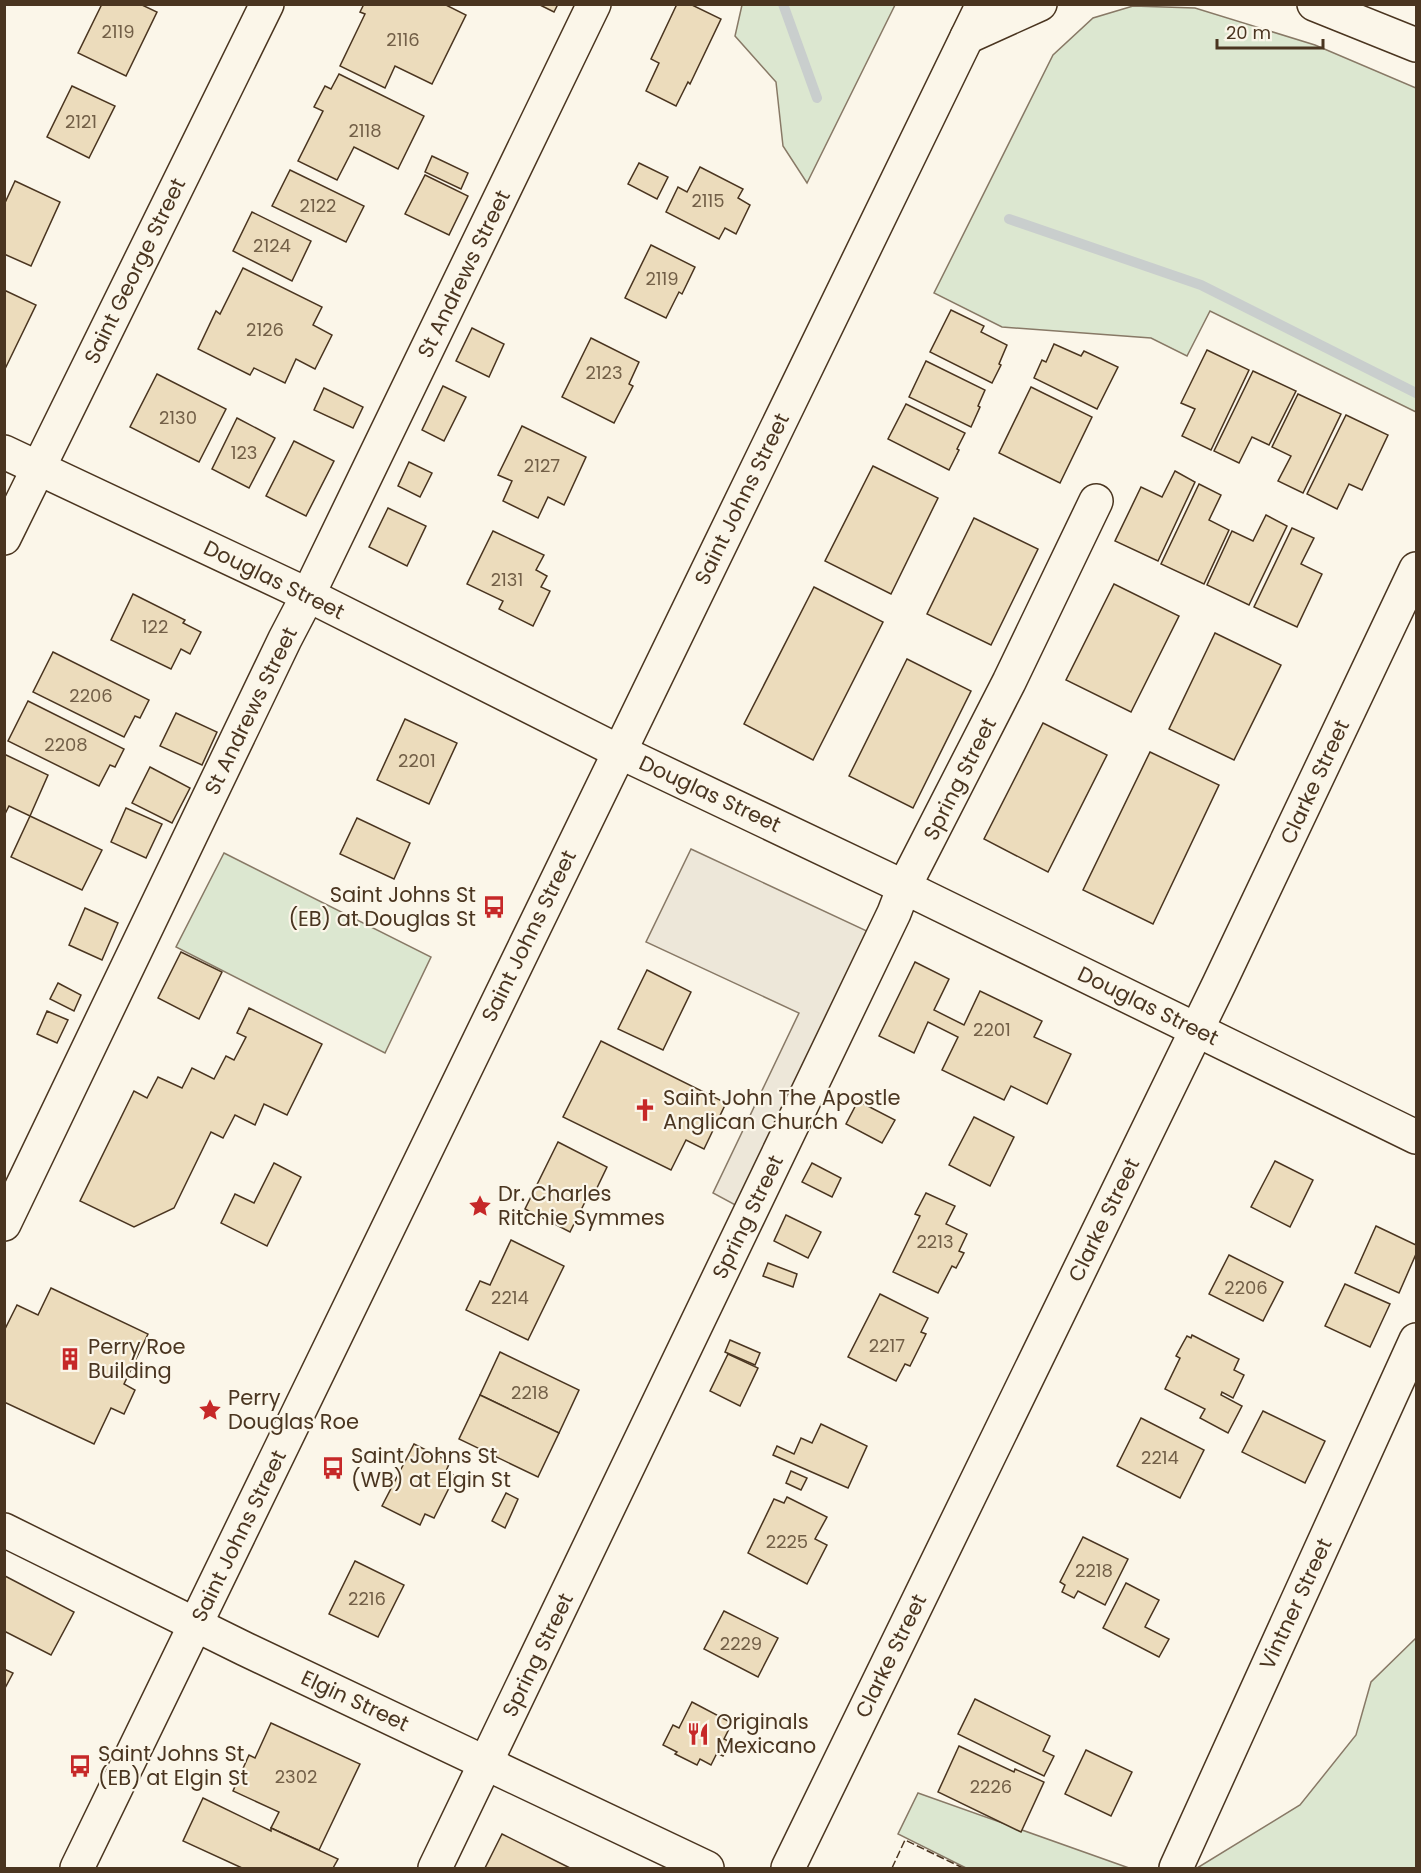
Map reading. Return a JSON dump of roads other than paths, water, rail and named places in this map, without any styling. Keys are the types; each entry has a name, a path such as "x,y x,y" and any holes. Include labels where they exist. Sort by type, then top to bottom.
{"street":[{"name":"Saint George Street","path":"4,538 267,4"},
{"name":"St Andrews Street","path":"4,1224 594,4"},
{"name":"Saint Johns Street","path":"77,1869 618,751 983,4"},
{"path":"967,37 1040,4"},
{"path":"1314,4 1416,45"},
{"name":"Douglas Street","path":"4,452 308,595 618,751 904,887 1416,1137"},
{"name":"Spring Street","path":"435,1869 879,944 904,887 1009,682 1096,501"},
{"name":"Clarke Street","path":"788,1869 1197,1029 1416,569"},
{"name":"Vintner Street","path":"1176,1869 1416,1340"},
{"name":"Elgin Street","path":"4,1530 243,1648 707,1869"}],"waterway":[{"path":"783,4 817,98"},
{"path":"1009,219 1201,285 1416,393"}],"place":[{"name":"Saint Johns St (EB) at Douglas St","path":"494,907"},
{"name":"Saint John The Apostle Anglican Church","path":"645,1110"},
{"name":"Dr. Charles Ritchie Symmes","path":"480,1206"},
{"name":"Perry Roe Building","path":"70,1359"},
{"name":"Perry Douglas Roe","path":"210,1410"},
{"name":"Saint Johns St (WB) at Elgin St","path":"333,1468"},
{"name":"Originals Mexicano","path":"698,1734"},
{"name":"Saint Johns St (EB) at Elgin St","path":"80,1766"}]}
